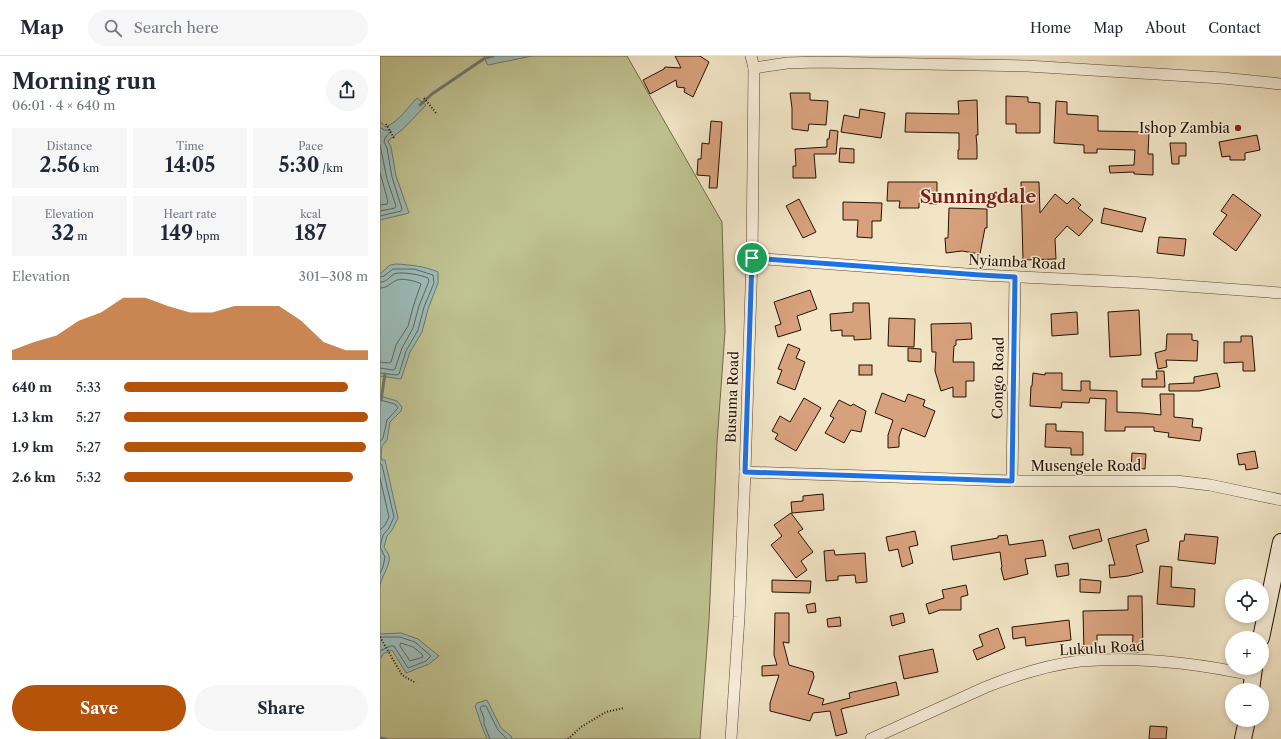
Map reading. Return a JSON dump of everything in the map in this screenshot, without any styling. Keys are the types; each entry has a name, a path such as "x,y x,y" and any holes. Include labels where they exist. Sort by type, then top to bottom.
{"street":[{"name":"Busuma Road","path":"731,739 739,617 752,258 754,68 751,56"},
{"path":"754,68 787,63 818,62 1027,61 1281,84"},
{"name":"Nyiamba Road","path":"752,258 980,275 1144,283 1281,293"},
{"name":"Congo Road","path":"1012,481 1015,277"},
{"name":"Musengele Road","path":"745,472 1012,481 1176,481 1210,485 1281,500"},
{"path":"1262,631 1281,542"},
{"name":"Lukulu Road","path":"871,739 986,687 1029,672 1053,666 1080,662 1144,660 1212,667 1252,678"},
{"path":"1243,739 1246,727"},
{"path":"1247,727 1248,739"}],"path":[{"path":"424,98 436,113"},
{"path":"386,124 394,138"},
{"path":"380,637 402,675 416,683"},
{"path":"568,739 581,727 606,712 624,708"}],"green space":[{"path":"380,56 627,56 722,222 725,332 717,443 709,620 700,739 380,739"}],"water":[{"path":"484,56 532,56 488,65"},
{"path":"417,98 426,105 404,128 388,141 391,147 396,176 409,213 380,220 380,123 382,123 385,127 390,125"},
{"path":"396,264 423,267 438,272 438,283 428,309 422,332 410,352 401,379 380,376 380,274 390,265"},
{"path":"380,396 397,401 402,407 401,411 390,422 387,440 382,446 381,457 382,460 385,460 398,518 387,536 384,547 389,555 389,563 380,586"},
{"path":"401,633 418,639 439,656 429,664 406,673 392,650 383,654 380,659 380,634"},
{"path":"487,700 501,728 511,736 512,739 487,739 475,706 477,703"}],"building":[{"path":"675,56 700,56 709,62 693,97 684,92 685,88 677,87 676,80 650,94 643,80 664,69 665,67 681,68"},
{"path":"790,93 810,93 810,100 828,101 826,125 809,124 808,131 792,129"},
{"path":"1006,96 1028,97 1028,102 1040,103 1040,133 1016,133 1016,124 1006,124"},
{"path":"977,100 977,159 958,159 959,133 905,132 906,113 959,114 958,101"},
{"path":"1056,101 1067,102 1067,114 1098,116 1098,131 1149,132 1148,154 1153,154 1153,175 1134,174 1134,172 1110,173 1109,166 1134,165 1135,150 1097,149 1097,153 1084,153 1084,145 1054,143"},
{"path":"860,109 885,113 881,138 841,132 844,115 859,118"},
{"path":"711,121 722,122 717,188 709,188 710,176 697,175 698,159 701,159 702,143 709,144"},
{"path":"830,130 838,131 836,154 814,154 816,178 793,178 793,166 796,166 795,149 827,147 827,139 829,139"},
{"path":"1257,135 1260,150 1245,153 1245,160 1230,160 1230,156 1222,157 1219,142"},
{"path":"1170,143 1186,143 1186,156 1179,156 1179,164 1172,164"},
{"path":"840,148 854,149 854,163 839,162"},
{"path":"888,182 937,182 937,204 919,203 919,208 899,208 900,201 887,201"},
{"path":"1021,182 1039,182 1040,213 1055,194 1067,204 1073,198 1081,205 1078,208 1093,220 1079,236 1067,226 1055,239 1056,259 1023,260"},
{"path":"1233,194 1261,215 1236,251 1213,234 1227,215 1221,211"},
{"path":"799,199 816,232 803,238 786,206"},
{"path":"843,202 882,203 881,221 872,221 872,238 857,237 858,220 843,220"},
{"path":"949,208 987,209 987,228 985,228 980,254 962,251 946,253 945,238 948,238"},
{"path":"1104,208 1146,218 1142,232 1101,223"},
{"path":"1159,237 1186,239 1184,256 1157,253"},
{"path":"810,290 817,309 797,316 801,330 778,337 775,326 781,324 774,302"},
{"path":"853,303 869,303 871,339 854,340 854,336 842,336 842,330 831,331 830,314 853,312"},
{"path":"1139,310 1141,355 1110,357 1108,312"},
{"path":"1077,312 1078,334 1052,336 1051,314"},
{"path":"889,318 915,319 914,347 888,346"},
{"path":"971,323 972,339 956,340 953,362 974,362 974,381 966,381 966,397 953,397 953,387 941,391 935,371 936,352 932,352 931,324"},
{"path":"1167,334 1192,334 1192,340 1198,341 1197,361 1166,360 1167,367 1158,369 1155,353 1166,350"},
{"path":"1241,336 1252,336 1255,371 1243,371 1243,362 1224,363 1224,342 1241,342"},
{"path":"788,344 800,349 796,358 805,362 795,390 777,383 782,370 778,369"},
{"path":"908,348 921,349 921,362 908,361"},
{"path":"859,365 872,365 872,375 859,375"},
{"path":"1156,371 1164,371 1165,387 1142,387 1142,379 1157,379"},
{"path":"1033,373 1045,375 1045,373 1062,373 1062,390 1081,391 1081,381 1090,381 1090,390 1117,391 1117,412 1161,415 1160,394 1174,394 1174,417 1193,419 1192,427 1202,428 1200,441 1168,437 1169,433 1154,431 1154,427 1125,427 1125,431 1105,431 1106,399 1090,398 1089,403 1062,402 1061,408 1030,406"},
{"path":"1217,373 1220,387 1199,391 1169,391 1169,384 1194,383 1194,377"},
{"path":"882,393 905,402 908,394 925,400 923,406 935,411 925,437 902,428 899,437 899,447 888,448 888,435 893,420 875,413"},
{"path":"804,398 821,408 796,451 775,439 778,434 772,431 780,416 790,422"},
{"path":"839,400 851,406 853,404 866,411 861,432 851,430 844,443 825,433 834,418 830,416"},
{"path":"1046,424 1056,424 1056,431 1083,432 1083,455 1071,455 1071,448 1045,447"},
{"path":"1255,451 1258,468 1246,470 1245,464 1239,465 1237,454"},
{"path":"1132,453 1146,454 1145,469 1131,468"},
{"path":"823,494 824,510 792,513 791,502 803,501 803,496"},
{"path":"791,513 803,529 798,532 813,552 801,561 807,570 796,578 771,545 782,536 774,525"},
{"path":"1099,529 1102,541 1073,549 1069,536"},
{"path":"1146,529 1149,541 1136,545 1143,572 1128,576 1110,578 1109,565 1115,565 1108,539"},
{"path":"915,531 918,545 909,547 913,563 902,567 898,549 889,551 886,537"},
{"path":"1185,534 1218,537 1215,564 1178,560 1180,541 1184,541"},
{"path":"1007,535 1009,545 1043,540 1046,556 1025,559 1028,574 1004,580 1001,568 1000,552 953,560 951,546 998,538 998,536"},
{"path":"834,550 835,555 865,553 867,582 856,583 855,575 838,576 838,580 826,581 824,551"},
{"path":"1068,563 1069,575 1057,577 1055,565"},
{"path":"1160,566 1172,567 1171,587 1195,589 1194,607 1157,604"},
{"path":"1080,579 1101,581 1100,593 1080,592"},
{"path":"772,580 811,581 810,593 772,592"},
{"path":"966,585 968,595 961,597 961,610 940,610 929,614 926,604 944,598 942,590"},
{"path":"1128,596 1142,596 1143,652 1132,652 1133,635 1097,635 1097,652 1084,652 1083,611 1128,610"},
{"path":"815,603 816,612 808,613 806,605"},
{"path":"775,613 789,613 789,643 783,642 789,665 813,672 814,677 808,694 824,699 822,705 850,698 849,693 896,682 899,695 841,709 847,733 836,736 830,711 813,713 810,721 770,711 770,703 779,675 762,676 762,666 777,665 774,655"},
{"path":"903,613 905,622 892,626 890,616"},
{"path":"840,617 841,626 828,627 827,619"},
{"path":"1069,620 1071,640 1026,646 1025,637 1013,639 1012,627"},
{"path":"998,628 1005,648 977,660 973,650 983,646 979,635"},
{"path":"933,649 938,672 904,679 899,656"},
{"path":"1150,726 1167,727 1166,739 1149,739"}],"waterway":[{"path":"420,105 432,94 485,58 493,56"},
{"path":"381,400 385,374"},
{"path":"380,738 386,739"}],"place":[{"name":"Ishop Zambia","path":"1238,128"}],"district":[{"name":"Sunningdale","path":"978,197"}],"route":[{"path":"752,258 1015,277 1012,481 745,472 752,258"}]}
